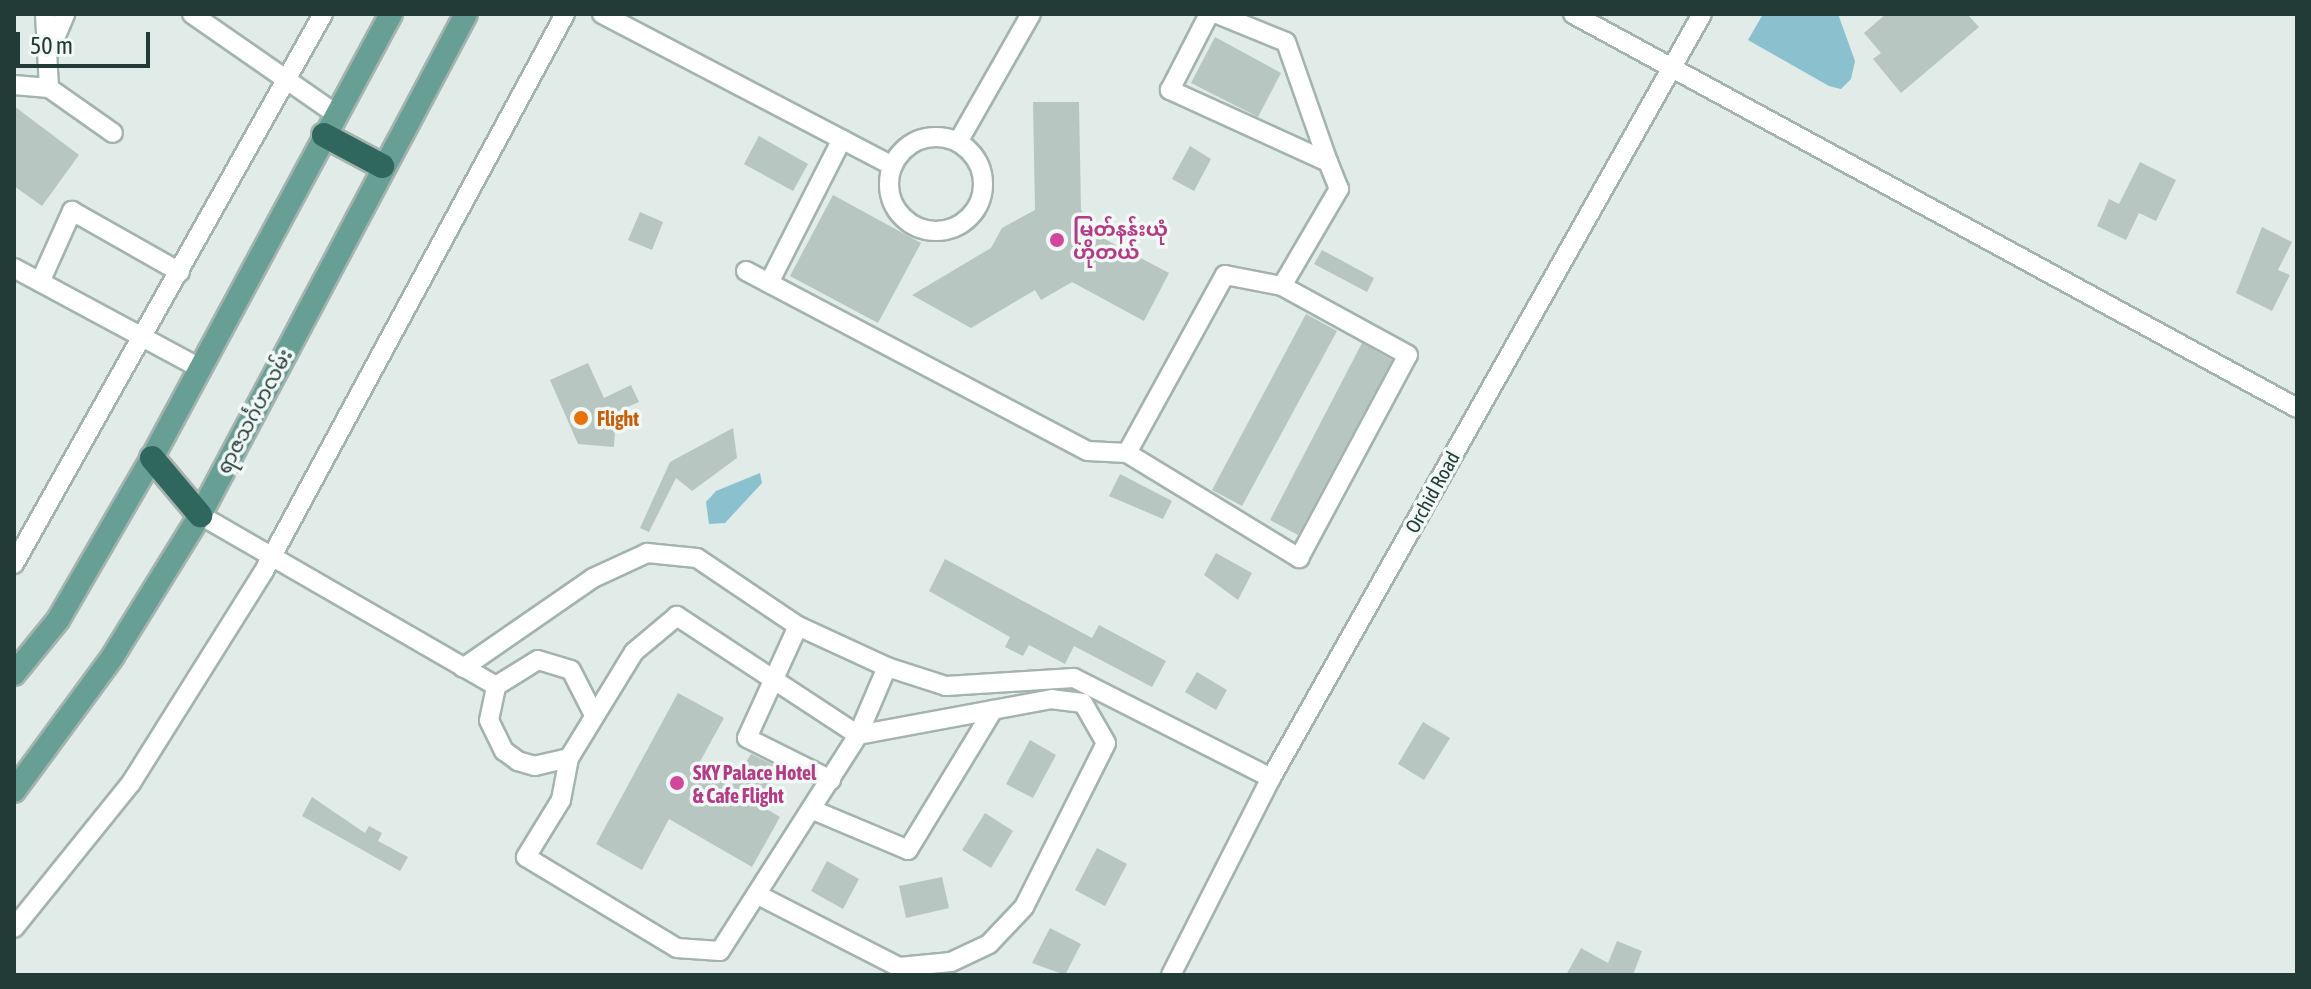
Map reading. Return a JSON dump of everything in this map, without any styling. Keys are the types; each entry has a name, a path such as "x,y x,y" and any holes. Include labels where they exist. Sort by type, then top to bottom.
{"highway":[{"path":"330,124 382,166"},
{"path":"152,458 200,515"}],"main road":[{"path":"14,674 58,620 152,458 391,14"},
{"name":"ရာဇသင်္ဂဟလမ်း","path":"14,791 113,656 200,515 382,166 466,14"}],"street":[{"path":"45,14 49,88"},
{"path":"47,57 65,14"},
{"path":"192,14 286,81 330,124"},
{"path":"14,564 148,336 180,272 323,14"},
{"path":"14,928 131,783 271,558 565,14"},
{"path":"602,14 893,166"},
{"path":"958,142 1031,14"},
{"path":"1209,14 1170,90 1328,162"},
{"path":"1217,14 1286,42 1339,189 1282,286"},
{"path":"1573,14 1674,65 2297,408"},
{"name":"Orchid Road","path":"1171,975 1271,778 1702,14"},
{"path":"14,85 49,88 113,133"},
{"path":"769,283 842,139"},
{"path":"958,142 979,164 982,194 953,228 908,222 891,196 893,166 913,143 958,142"},
{"path":"41,280 72,211 180,272"},
{"path":"14,268 148,336 200,368"},
{"path":"746,271 1088,451 1127,453 1299,558 1408,355 1282,286 1225,275 1127,453"},
{"path":"200,515 496,686"},
{"path":"463,668 593,578 647,553 697,558 798,626 887,667 946,686 1074,678 1271,778"},
{"path":"760,896 899,967 951,962 989,944 1024,907 1106,743 1083,703 1052,699 858,735 677,616 634,652 594,715 586,739 569,758 561,800 526,857 677,948 720,951 760,896 858,735 887,667"},
{"path":"798,626 771,678 747,738 831,780"},
{"path":"569,758 535,766 504,751 489,720 496,686 522,664 556,662 583,682 594,715"},
{"path":"813,810 908,850 993,710"}],"water":[{"path":"1763,14 1838,14 1855,61 1851,79 1841,89 1829,86 1748,40"},
{"path":"760,473 762,483 725,523 709,524 706,502 716,491"}],"building":[{"path":"1886,14 1967,14 1979,27 1901,93 1873,59 1881,53 1864,33"},
{"path":"1215,37 1281,73 1258,117 1191,83"},
{"path":"1033,102 1079,102 1081,210 1097,235 1169,273 1144,321 1072,282 1041,300 1035,290 971,328 912,295 991,248 1002,228 1035,210"},
{"path":"14,106 79,155 42,206 14,186"},
{"path":"759,136 808,164 793,191 744,164"},
{"path":"1190,146 1211,159 1194,191 1172,179"},
{"path":"2140,162 2176,180 2156,221 2139,213 2126,240 2097,226 2109,199 2119,204"},
{"path":"833,195 921,243 878,323 790,276"},
{"path":"640,212 663,222 652,250 628,240"},
{"path":"2262,227 2292,242 2278,270 2290,275 2272,311 2236,293"},
{"path":"1322,250 1374,278 1367,292 1314,264"},
{"path":"1306,314 1337,331 1242,506 1212,490"},
{"path":"1362,343 1392,360 1298,535 1270,520"},
{"path":"588,363 604,398 631,385 639,402 616,412 614,447 578,444 550,380"},
{"path":"733,428 737,458 692,491 676,478 649,532 640,528 670,462"},
{"path":"1120,474 1172,501 1163,519 1109,496"},
{"path":"1216,553 1252,573 1238,600 1204,575"},
{"path":"945,559 1092,638 1099,625 1166,661 1152,687 1074,646 1065,664 1029,645 1023,656 1005,647 1010,637 929,591"},
{"path":"1197,672 1227,690 1216,710 1185,692"},
{"path":"678,693 724,718 697,767 731,787 751,754 780,768 758,804 780,817 752,867 669,819 642,870 596,844"},
{"path":"1423,722 1450,738 1424,780 1398,764"},
{"path":"1030,740 1056,755 1033,798 1006,784"},
{"path":"312,797 365,833 369,826 382,833 378,841 408,857 400,871 302,816"},
{"path":"985,813 1013,831 991,868 962,850"},
{"path":"1097,848 1127,864 1105,906 1075,890"},
{"path":"827,861 859,879 843,909 811,891"},
{"path":"942,877 949,908 906,918 899,886"},
{"path":"1050,928 1081,944 1065,975 1032,963"},
{"path":"1617,941 1642,951 1633,975 1566,975 1581,948 1608,963"}],"place":[{"name":"မြတ်နန်းယုံ ဟိုတယ်","path":"1057,240"},
{"name":"Flight","path":"581,418"},
{"name":"SKY Palace Hotel & Cafe Flight","path":"677,783"}]}
